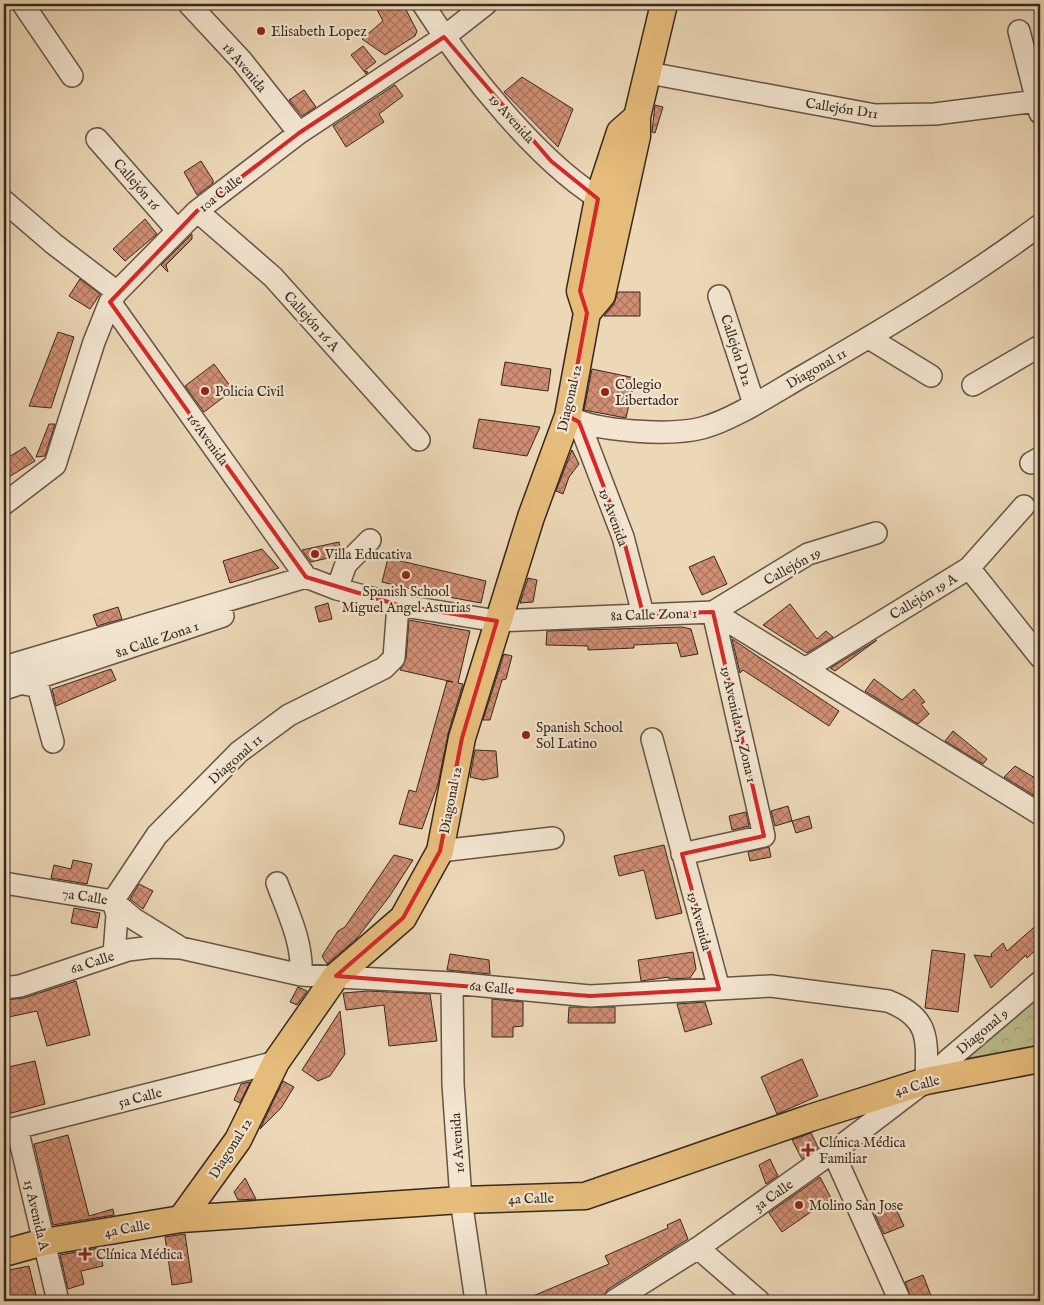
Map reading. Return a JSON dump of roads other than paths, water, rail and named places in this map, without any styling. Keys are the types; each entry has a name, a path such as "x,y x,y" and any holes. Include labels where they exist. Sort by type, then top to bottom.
{"main road":[{"name":"Diagonal 12","path":"587,313 602,295 638,136 637,117 650,72 664,4"},
{"name":"Diagonal 12","path":"181,1219 238,1140 276,1062 336,976 403,918 440,851 462,738 497,621 531,517 573,419 587,313 580,291 598,199 620,132 637,117"},
{"name":"4a Calle","path":"4,1253 44,1242 181,1219 461,1200 585,1196 810,1118 926,1081 1040,1059"}],"street":[{"path":"23,4 72,76"},
{"name":"18 Avenida","path":"189,4 242,61 299,133"},
{"name":"19 Avenida","path":"423,4 444,38 525,134 551,161 598,199 622,212"},
{"name":"10a Calle","path":"4,504 55,465 94,342 114,297 177,230 197,211 299,133 444,38 486,4"},
{"path":"1019,31 1039,107"},
{"name":"Callejón D11","path":"650,72 875,115 935,114 1039,107"},
{"name":"Callejón 16","path":"97,139 177,230"},
{"name":"16 Avenida","path":"4,201 114,297 306,577"},
{"name":"Callejón 16 A","path":"197,211 272,278 419,440"},
{"name":"Diagonal 11","path":"573,419 646,432 673,433 705,427 754,404 869,338 957,283 1040,225"},
{"name":"Callejón D12","path":"719,296 754,404"},
{"path":"869,338 931,376"},
{"path":"973,385 1040,346"},
{"name":"19 Avenida","path":"573,419 623,537 643,614"},
{"path":"969,568 1024,506"},
{"name":"Callejón 19","path":"713,612 808,554 876,533"},
{"path":"337,589 346,564 370,540"},
{"name":"Callejón 19 A","path":"805,669 969,568 1040,657"},
{"name":"8a Calle Zona 1","path":"4,690 254,606 306,577"},
{"name":"8a Calle Zona 1","path":"11,665 306,577 337,589 398,605 497,621 713,612 1040,814"},
{"name":"Diagonal 11","path":"113,901 157,835 239,752 289,715 384,668 394,658 398,605"},
{"name":"19 Avenida A, Zona 1","path":"682,854 764,836 713,612"},
{"path":"11,665 24,684 35,686 39,690 53,742"},
{"name":"19 Avenida","path":"652,739 719,989"},
{"path":"440,851 553,838"},
{"name":"7a Calle","path":"4,883 113,901 134,919 181,948"},
{"path":"276,883 302,954 301,975"},
{"path":"113,901 117,915 114,954"},
{"name":"6a Calle","path":"4,988 20,986 114,954 153,947 181,948 301,975 452,983 590,996 771,986 888,1001 905,1008 916,1018 924,1031 927,1044 926,1081"},
{"name":"Diagonal 9","path":"926,1081 1040,982"},
{"name":"16 Avenida","path":"452,983 453,1084 461,1200 476,1301"},
{"name":"5a Calle","path":"10,1130 276,1062"},
{"name":"3a Calle","path":"614,1301 698,1248 833,1152 926,1081"},
{"name":"15 Avenida A","path":"10,1130 44,1242 58,1301"},
{"path":"833,1152 900,1301"},
{"path":"698,1248 759,1301"}],"place":[{"name":"Elisabeth Lopez","path":"261,31"},
{"name":"Policia Civil","path":"205,391"},
{"name":"Colegio Libertador","path":"605,392"},
{"name":"Villa Educativa","path":"315,554"},
{"name":"Spanish School Miguel Angel Asturias","path":"406,575"},
{"name":"Spanish School Sol Latino","path":"526,735"},
{"name":"Clínica Médica Familiar","path":"808,1150"},
{"name":"Molino San Jose","path":"799,1205"},
{"name":"Clínica Médica","path":"85,1254"}]}
